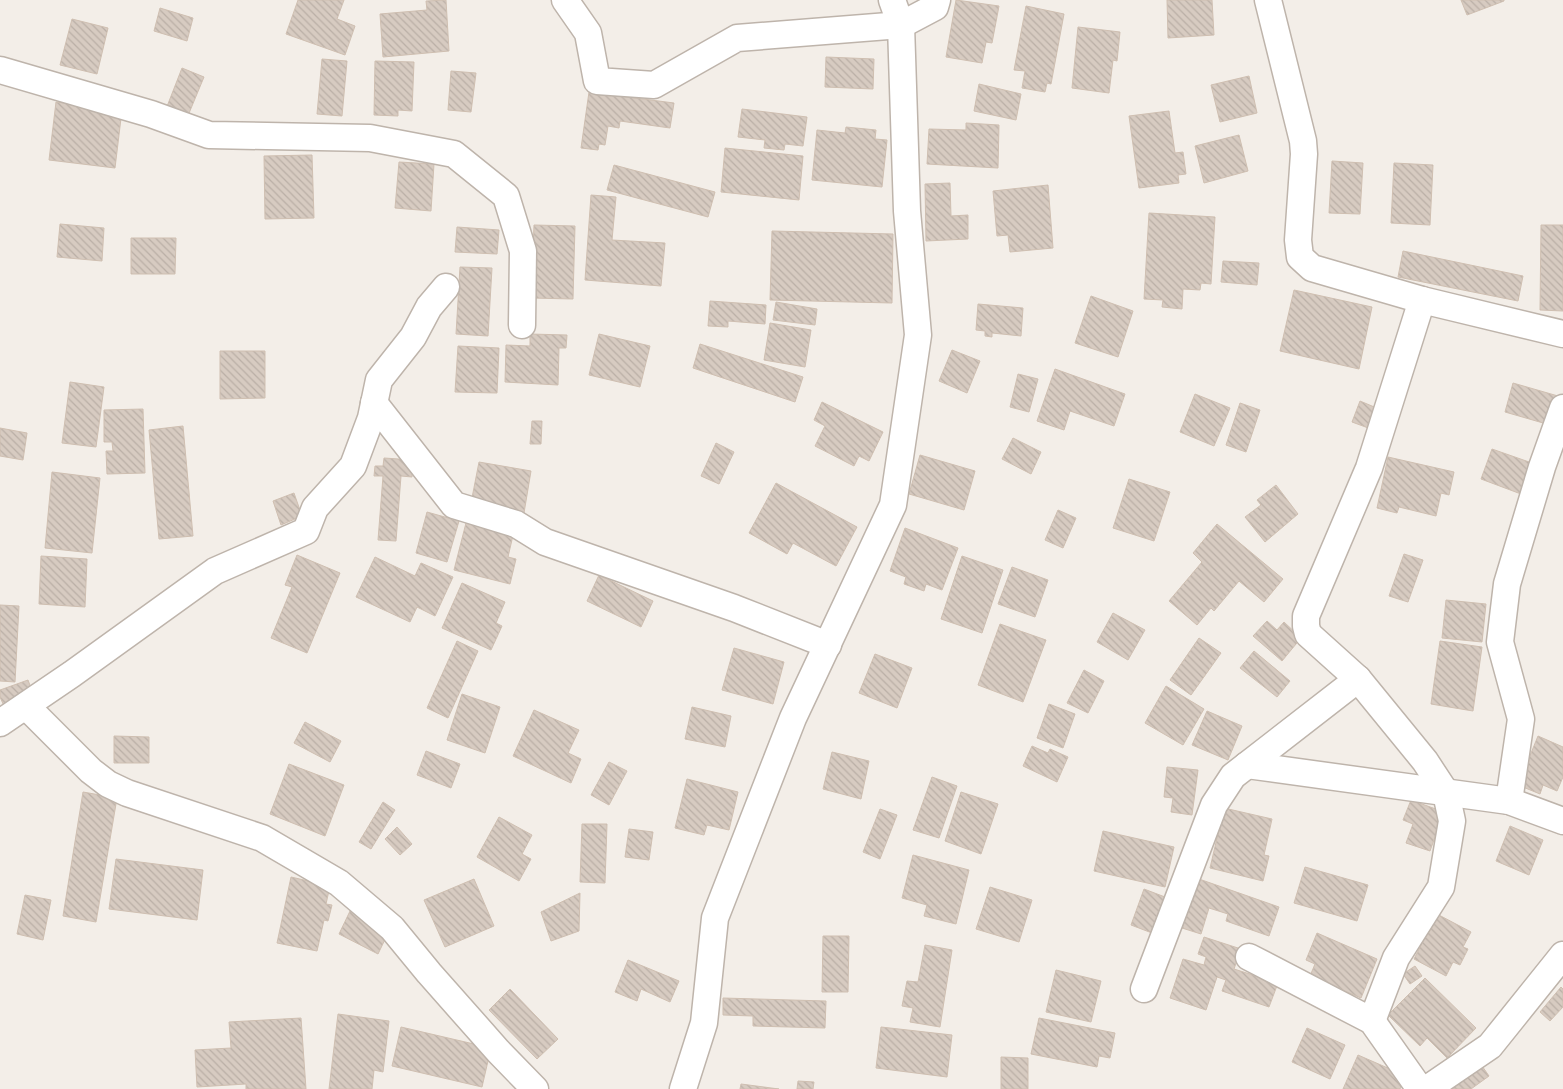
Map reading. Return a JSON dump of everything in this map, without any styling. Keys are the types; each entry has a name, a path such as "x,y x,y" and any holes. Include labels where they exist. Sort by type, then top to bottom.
{"street":[{"path":"565,0 588,33 597,81 654,85 738,38 901,25 936,7 937,0"},
{"path":"683,1089 704,1023 715,918 793,718 894,505 918,336 907,211 901,25 892,0"},
{"path":"1268,0 1303,141 1304,154 1298,240 1300,257 1312,268 1422,300 1563,334"},
{"path":"0,70 151,114 209,135 370,138 454,154 506,196 523,251 522,325"},
{"path":"0,723 216,571 306,530 315,508 353,466 371,418 379,380 414,337 429,307 446,287"},
{"path":"1372,1021 1396,958 1441,887 1452,821 1446,793 1425,761 1358,679 1308,634 1306,616 1369,468 1422,300"},
{"path":"374,403 454,505 516,524 546,542 734,608 828,645"},
{"path":"1509,801 1521,719 1500,642 1506,584 1542,467 1563,408"},
{"path":"1144,989 1214,805 1233,776 1358,679"},
{"path":"26,706 91,771 108,784 128,793 262,838 339,883 392,928 498,1052 535,1089"},
{"path":"1247,765 1509,801 1563,820"},
{"path":"1427,1089 1490,1046 1563,955"},
{"path":"1249,957 1372,1021 1420,1089"}],"building":[{"path":"298,0 344,0 337,19 355,26 345,55 286,34"},
{"path":"446,0 449,51 383,57 380,14 427,10 426,1"},
{"path":"956,0 999,6 992,43 986,42 982,63 946,57"},
{"path":"1167,0 1212,0 1214,35 1168,38"},
{"path":"1461,0 1504,0 1504,1 1467,15"},
{"path":"1026,6 1064,14 1051,84 1047,83 1045,92 1022,88 1025,71 1014,70"},
{"path":"160,8 193,18 187,41 154,31"},
{"path":"72,19 108,28 97,74 60,65"},
{"path":"1078,27 1120,32 1117,61 1113,60 1109,93 1072,88"},
{"path":"826,57 874,59 873,89 825,87"},
{"path":"322,59 347,61 342,116 317,114"},
{"path":"375,61 414,62 412,111 398,110 398,116 374,115"},
{"path":"182,68 204,77 187,118 166,109"},
{"path":"451,71 476,73 471,112 448,110"},
{"path":"1249,76 1257,113 1220,122 1211,85"},
{"path":"979,84 1021,94 1016,120 974,111"},
{"path":"589,92 674,103 670,128 620,121 619,128 608,126 605,145 599,144 598,150 581,148"},
{"path":"56,102 122,110 115,168 49,160"},
{"path":"742,109 807,117 803,146 785,144 784,150 764,148 765,140 738,137"},
{"path":"1169,111 1175,153 1183,152 1186,174 1178,175 1179,183 1139,188 1129,116"},
{"path":"966,123 999,125 998,168 927,164 929,129 966,130"},
{"path":"846,127 876,130 875,139 887,140 882,187 812,180 817,130 845,133"},
{"path":"1239,135 1248,171 1204,183 1195,146"},
{"path":"725,148 803,156 799,200 721,192"},
{"path":"312,155 314,218 265,219 264,156"},
{"path":"1332,161 1363,163 1360,214 1329,213"},
{"path":"399,162 434,164 431,211 395,208"},
{"path":"1394,163 1433,165 1430,225 1391,223"},
{"path":"614,165 715,192 708,217 607,190"},
{"path":"950,183 951,216 968,215 968,239 926,241 925,184"},
{"path":"1048,185 1053,248 1010,252 1008,235 997,236 993,191"},
{"path":"591,195 616,197 612,240 665,243 661,286 585,280"},
{"path":"1149,213 1215,217 1211,284 1201,283 1200,290 1183,289 1182,309 1162,307 1163,300 1144,299"},
{"path":"60,224 104,228 102,261 57,257"},
{"path":"534,225 575,226 573,299 531,298"},
{"path":"1541,225 1563,225 1563,311 1540,310"},
{"path":"457,227 499,230 497,254 455,252"},
{"path":"772,231 893,234 892,303 770,300"},
{"path":"131,238 176,238 175,274 131,274"},
{"path":"1403,251 1523,276 1518,301 1398,277"},
{"path":"1223,261 1259,263 1257,285 1221,282"},
{"path":"460,267 492,268 488,336 456,334"},
{"path":"1294,290 1372,307 1359,369 1280,351"},
{"path":"1091,296 1133,311 1118,357 1075,343"},
{"path":"710,301 766,305 765,324 728,321 728,327 708,326"},
{"path":"776,302 817,309 815,325 773,320"},
{"path":"978,304 1023,308 1021,336 992,333 992,337 985,336 985,331 976,330"},
{"path":"770,323 811,330 805,367 764,360"},
{"path":"530,334 567,335 566,348 559,348 558,385 505,382 506,345 530,346"},
{"path":"599,334 650,346 640,387 589,375"},
{"path":"700,344 803,377 795,402 693,368"},
{"path":"458,346 499,348 497,393 455,392"},
{"path":"952,350 980,361 967,393 939,381"},
{"path":"220,351 265,351 265,398 220,399"},
{"path":"1055,369 1125,394 1114,426 1070,411 1064,430 1037,421"},
{"path":"1018,374 1038,379 1029,412 1010,407"},
{"path":"70,382 104,387 96,447 62,443"},
{"path":"1513,383 1558,396 1550,425 1505,412"},
{"path":"1195,394 1230,408 1214,446 1180,432"},
{"path":"1360,401 1379,409 1371,429 1352,422"},
{"path":"822,402 883,432 869,461 859,456 854,466 815,446 825,426 814,420"},
{"path":"1240,403 1260,410 1246,452 1226,445"},
{"path":"143,409 145,473 107,474 106,451 113,451 112,442 104,442 104,410"},
{"path":"532,421 542,421 541,444 530,444"},
{"path":"183,426 193,536 159,539 149,430"},
{"path":"0,428 27,433 23,460 0,456"},
{"path":"1013,438 1041,452 1031,474 1002,459"},
{"path":"716,443 734,452 719,484 701,476"},
{"path":"1492,449 1532,463 1521,494 1481,479"},
{"path":"920,455 975,471 964,510 909,494"},
{"path":"1388,457 1454,472 1449,495 1441,493 1436,516 1399,507 1397,513 1377,508"},
{"path":"384,458 413,460 412,477 401,476 396,541 378,540 383,476 374,476 375,466 383,466"},
{"path":"479,462 531,471 524,513 471,503"},
{"path":"52,472 100,478 92,553 45,548"},
{"path":"1129,479 1170,492 1154,541 1113,528"},
{"path":"776,483 857,527 836,566 793,543 787,554 749,533"},
{"path":"1276,485 1298,514 1265,542 1245,517 1261,505 1257,500"},
{"path":"294,493 302,516 281,525 273,501"},
{"path":"1058,510 1076,518 1063,548 1045,540"},
{"path":"427,512 459,521 447,562 416,553"},
{"path":"467,519 514,531 508,557 516,559 510,584 454,570"},
{"path":"1217,524 1283,579 1264,602 1239,581 1214,611 1211,608 1197,625 1169,601 1202,562 1193,553"},
{"path":"905,528 958,548 942,590 926,584 924,591 904,584 906,577 890,571"},
{"path":"1404,554 1423,560 1408,602 1389,596"},
{"path":"297,555 340,573 307,653 271,638 292,587 285,585"},
{"path":"41,556 87,559 85,607 39,604"},
{"path":"962,556 1003,570 982,633 941,619"},
{"path":"375,557 415,576 421,563 453,577 435,616 417,607 410,622 356,597"},
{"path":"1012,567 1048,580 1035,617 998,604"},
{"path":"599,575 653,601 641,627 587,601"},
{"path":"462,583 505,602 496,623 502,626 491,650 442,628"},
{"path":"1446,600 1486,604 1482,642 1442,638"},
{"path":"0,605 19,606 15,682 0,681"},
{"path":"1113,613 1145,630 1128,660 1097,642"},
{"path":"1267,621 1277,630 1284,622 1301,638 1282,661 1253,636"},
{"path":"1000,624 1046,640 1023,702 978,685"},
{"path":"1199,638 1221,653 1191,695 1170,680"},
{"path":"457,641 478,651 448,718 427,708"},
{"path":"1440,641 1482,647 1473,711 1431,704"},
{"path":"734,648 784,662 773,704 722,690"},
{"path":"1254,651 1290,681 1277,697 1240,668"},
{"path":"875,654 912,668 897,708 859,693"},
{"path":"1084,670 1104,681 1088,713 1067,703"},
{"path":"28,680 34,696 4,706 0,697 0,690"},
{"path":"1166,686 1204,709 1183,745 1145,723"},
{"path":"462,694 500,707 485,753 447,740"},
{"path":"1049,704 1075,714 1063,748 1037,738"},
{"path":"692,707 731,716 725,747 685,739"},
{"path":"534,710 579,730 568,753 581,759 571,783 513,756"},
{"path":"1207,711 1242,726 1228,760 1192,745"},
{"path":"305,722 341,741 330,762 294,743"},
{"path":"114,736 149,737 149,763 114,763"},
{"path":"1538,736 1563,747 1563,777 1557,791 1543,785 1540,794 1518,785"},
{"path":"1032,746 1048,753 1050,749 1068,757 1057,782 1023,766"},
{"path":"426,751 460,764 451,788 417,775"},
{"path":"832,752 869,761 861,799 823,789"},
{"path":"609,762 627,771 609,805 591,795"},
{"path":"289,764 344,785 325,836 270,814"},
{"path":"1167,767 1198,770 1192,815 1171,812 1173,798 1164,797"},
{"path":"932,777 957,786 939,838 913,830"},
{"path":"687,779 738,792 729,830 707,825 704,835 675,828"},
{"path":"83,792 117,798 96,922 63,916"},
{"path":"961,792 998,804 981,854 945,841"},
{"path":"1411,800 1444,812 1430,851 1406,843 1413,824 1403,820"},
{"path":"383,802 395,810 371,849 359,842"},
{"path":"1224,808 1272,819 1264,855 1269,856 1263,881 1210,868"},
{"path":"880,809 897,815 880,859 863,852"},
{"path":"499,817 532,835 522,854 531,859 519,881 477,857"},
{"path":"582,824 607,824 605,883 580,882"},
{"path":"1510,826 1543,840 1529,875 1496,861"},
{"path":"397,827 412,844 400,855 385,839"},
{"path":"629,829 653,832 649,860 625,857"},
{"path":"1103,831 1174,847 1165,887 1094,871"},
{"path":"913,855 969,870 956,924 924,916 927,905 902,898"},
{"path":"116,859 203,870 197,920 109,909"},
{"path":"1305,867 1368,885 1357,921 1294,903"},
{"path":"291,877 330,886 326,904 332,905 328,921 324,920 317,951 277,943"},
{"path":"474,879 494,926 445,947 424,900"},
{"path":"1199,879 1279,907 1269,936 1226,921 1228,914 1209,908 1201,934 1182,928"},
{"path":"990,887 1032,900 1019,942 976,929"},
{"path":"1144,889 1165,897 1152,933 1131,925"},
{"path":"580,893 579,931 551,941 541,912"},
{"path":"25,895 51,900 43,940 17,934"},
{"path":"351,909 390,929 378,954 339,934"},
{"path":"1437,914 1471,932 1463,947 1468,949 1460,965 1453,962 1446,976 1414,959"},
{"path":"1317,933 1377,959 1361,998 1310,976 1315,964 1306,960"},
{"path":"823,936 849,936 848,992 822,992"},
{"path":"1204,937 1241,949 1234,969 1278,983 1269,1007 1222,991 1226,980 1217,977 1206,1010 1170,998 1183,959 1204,965 1206,957 1198,954"},
{"path":"925,945 952,950 940,1027 910,1022 913,1008 902,1006 907,981 918,982"},
{"path":"628,960 679,981 670,1002 641,989 637,1001 615,992"},
{"path":"1415,966 1422,976 1410,984 1403,974"},
{"path":"1056,970 1101,981 1091,1022 1046,1012"},
{"path":"1425,978 1476,1028 1447,1058 1427,1038 1420,1046 1388,1015"},
{"path":"1561,987 1563,989 1563,1007 1550,1021 1540,1012"},
{"path":"510,989 558,1039 537,1059 489,1010"},
{"path":"723,998 826,1001 825,1028 753,1026 753,1016 723,1015"},
{"path":"338,1014 389,1021 383,1072 374,1070 372,1089 329,1089"},
{"path":"301,1018 306,1089 246,1089 246,1084 197,1087 195,1050 231,1048 229,1022"},
{"path":"1039,1018 1115,1033 1110,1058 1099,1056 1097,1067 1031,1054"},
{"path":"401,1027 491,1048 482,1087 392,1066"},
{"path":"881,1027 952,1035 947,1077 876,1068"},
{"path":"1307,1028 1345,1045 1330,1079 1292,1062"},
{"path":"1358,1055 1406,1076 1400,1089 1343,1089"},
{"path":"1001,1057 1028,1058 1028,1089 1001,1089"},
{"path":"1480,1063 1489,1076 1471,1089 1454,1089 1451,1084"},
{"path":"798,1081 814,1082 813,1089 797,1089"},
{"path":"741,1084 779,1089 740,1089"}]}
